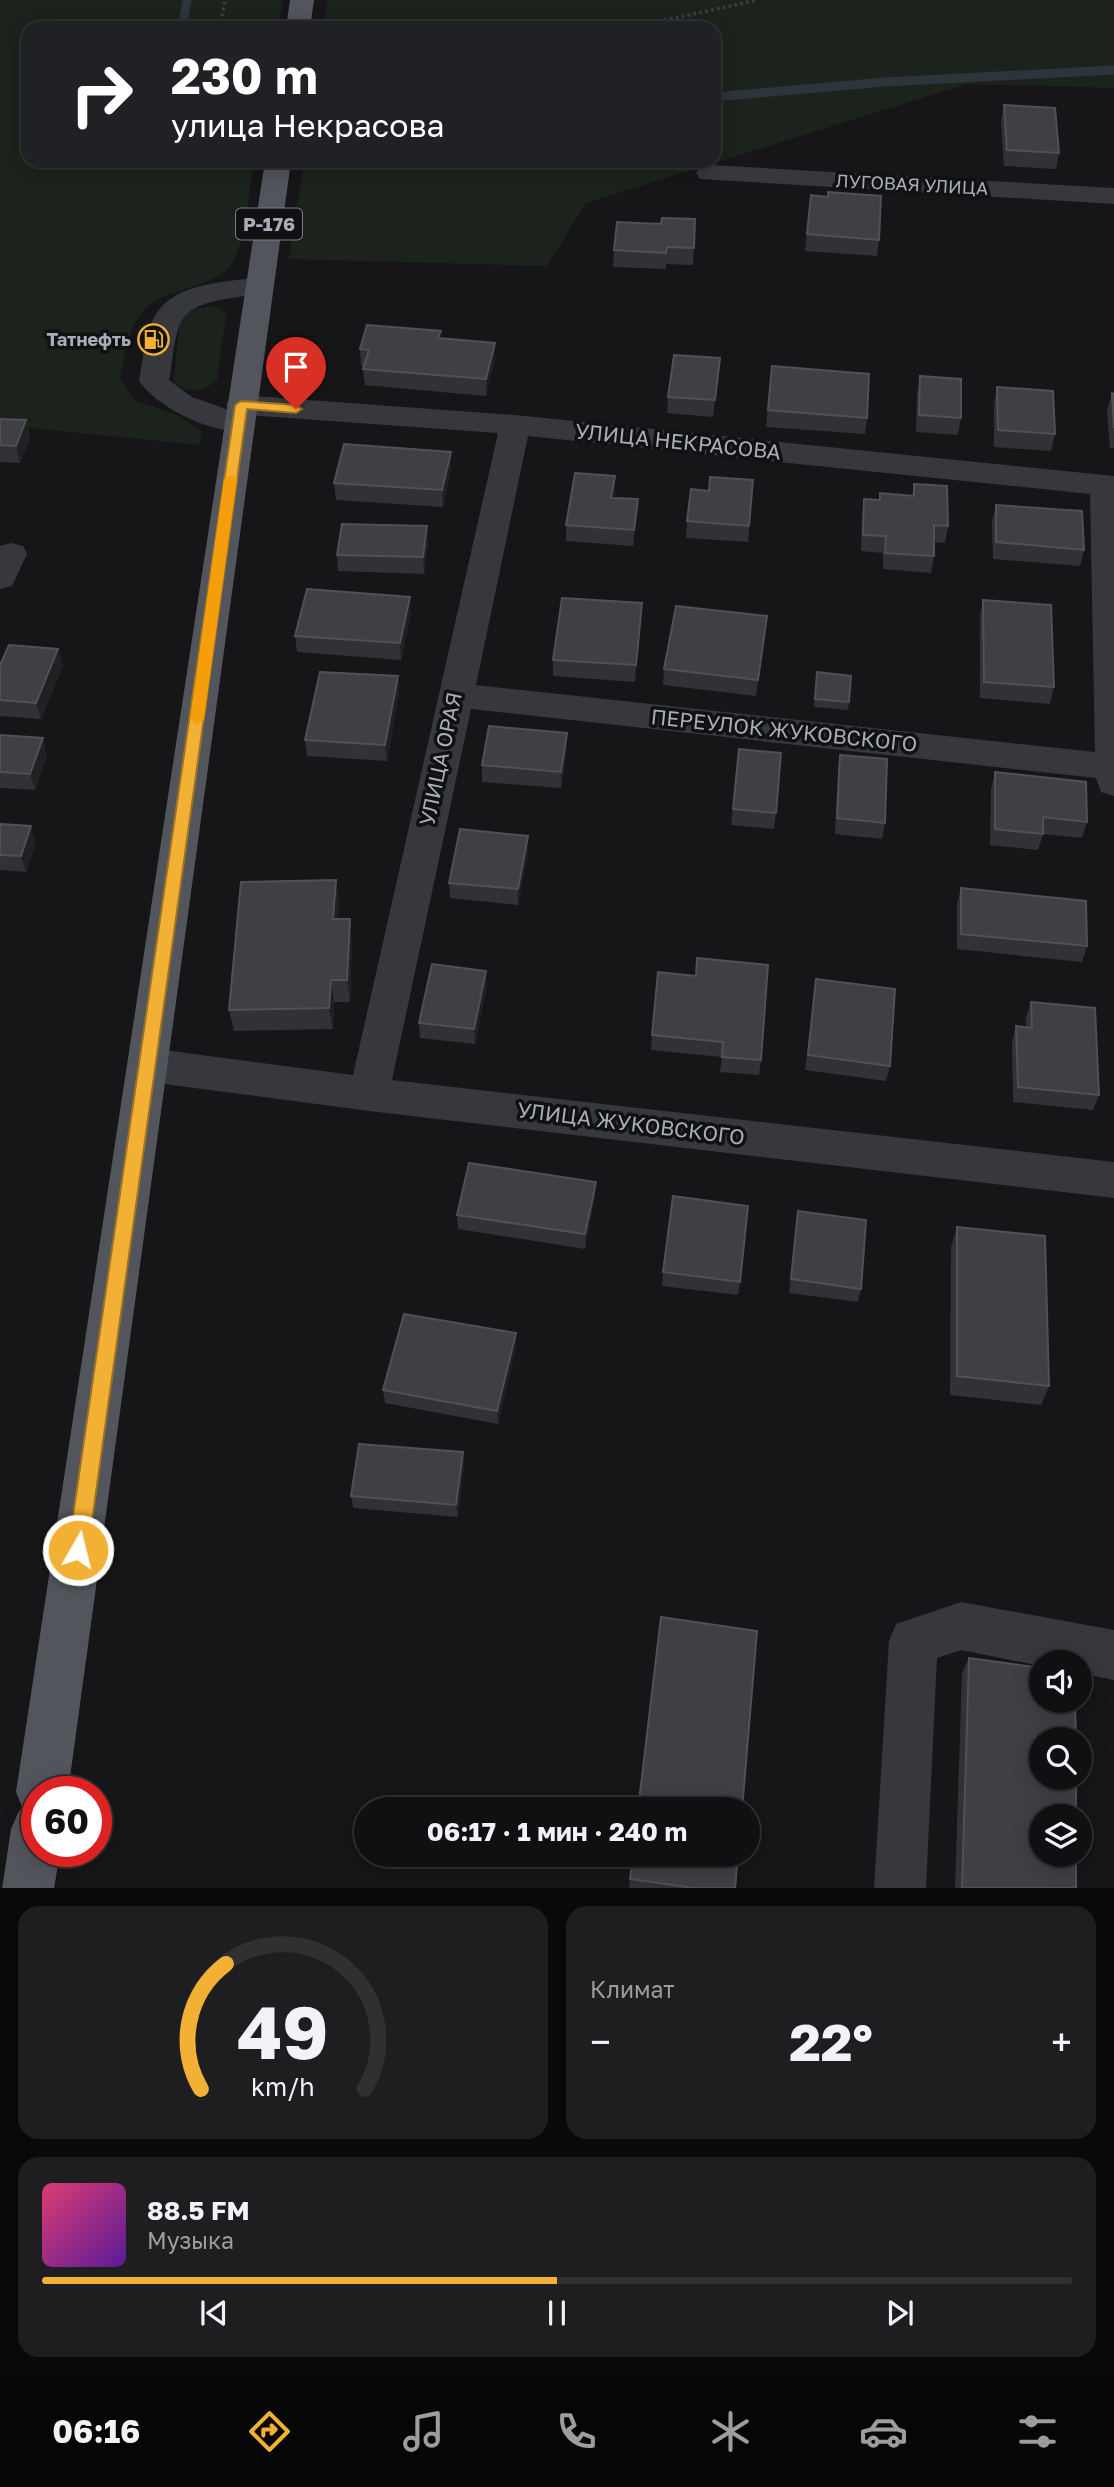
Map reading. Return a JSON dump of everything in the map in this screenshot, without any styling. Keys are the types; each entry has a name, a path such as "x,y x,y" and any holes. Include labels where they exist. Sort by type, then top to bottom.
{"main road":[{"path":"299,21 302,0"},
{"name":"Р-176","path":"259,286 277,168"},
{"path":"44,1776 149,1065 259,286"},
{"path":"28,1888 31,1867"}],"street":[{"name":"ЛУГОВАЯ УЛИЦА","path":"710,173 1114,196"},
{"name":"УЛИЦА НЕКРАСОВА","path":"259,286 196,298 179,306 168,318 154,381 163,393 180,404 240,414 515,425 1110,485"},
{"name":"УЛИЦА ОРАЯ","path":"369,1094 515,425"},
{"path":"1110,485 1113,775"},
{"name":"ПЕРЕУЛОК ЖУКОВСКОГО","path":"455,695 1113,775"},
{"name":"УЛИЦА ЖУКОВСКОГО","path":"149,1065 369,1094 1114,1180"},
{"path":"900,1888 913,1641 961,1626 1114,1656"}],"path":[{"path":"221,21 225,0"},
{"path":"661,21 758,0"}],"shaded area":[{"path":"0,0 283,0 279,21 21,21 21,168 253,168 246,219 233,262 217,276 166,296 143,311 131,333 120,378 134,400 177,415 201,430 200,445 0,425"},
{"path":"328,0 1114,0 1114,88 967,84 721,161 721,21 324,21"},
{"path":"303,168 698,168 586,203 547,266 289,259"},
{"path":"211,306 226,314 217,380 206,387 189,390 174,379 180,321 194,310"}],"building":[{"path":"1004,105 1055,108 1059,153 1007,150"},
{"path":"828,192 881,196 879,240 807,234 811,195 828,197"},
{"path":"662,218 695,219 694,248 667,247 666,253 614,250 617,222 661,224"},
{"path":"367,325 441,331 438,338 495,343 486,379 363,369 369,350 360,349"},
{"path":"674,355 720,358 715,400 668,397"},
{"path":"772,366 869,374 867,418 768,410"},
{"path":"920,376 961,379 961,418 919,415"},
{"path":"997,387 1053,391 1055,434 998,430"},
{"path":"1112,393 1114,394 1114,428"},
{"path":"0,419 26,420 16,446 0,445"},
{"path":"344,444 451,452 442,490 334,483"},
{"path":"575,473 615,476 611,498 638,499 634,530 566,525"},
{"path":"710,477 753,480 749,526 687,521 691,489 709,491"},
{"path":"914,484 947,486 948,526 934,525 934,556 885,553 886,536 863,535 864,499 880,500 880,493 914,496"},
{"path":"996,505 1082,511 1084,550 996,542"},
{"path":"342,524 427,526 423,557 337,555"},
{"path":"307,589 410,597 400,643 295,636"},
{"path":"562,598 642,603 636,665 553,660"},
{"path":"983,600 1051,605 1054,687 984,682"},
{"path":"676,606 767,616 758,680 664,669"},
{"path":"9,645 58,649 36,703 0,700 0,665"},
{"path":"320,672 398,676 385,745 305,740"},
{"path":"817,672 851,676 849,702 815,699"},
{"path":"489,726 567,733 561,772 482,765"},
{"path":"0,735 43,738 30,774 0,772"},
{"path":"739,749 781,753 776,813 733,809"},
{"path":"840,755 887,759 885,823 837,818"},
{"path":"995,772 1086,782 1087,822 1043,817 1043,834 995,829"},
{"path":"0,824 31,826 21,856 0,855"},
{"path":"460,829 528,836 518,889 449,883"},
{"path":"336,880 333,919 350,919 347,980 331,980 329,1008 229,1010 241,882"},
{"path":"961,888 1086,901 1087,946 961,934"},
{"path":"697,958 768,965 761,1060 722,1057 723,1042 652,1035 658,972 696,976"},
{"path":"432,964 486,971 474,1029 419,1023"},
{"path":"816,979 895,989 890,1066 808,1055"},
{"path":"1031,1002 1095,1008 1099,1095 1018,1087 1016,1026 1032,1028"},
{"path":"469,1163 596,1182 585,1234 457,1215"},
{"path":"673,1196 748,1206 740,1282 663,1272"},
{"path":"798,1211 866,1220 861,1289 791,1279"},
{"path":"957,1227 1045,1236 1049,1386 957,1376"},
{"path":"404,1314 516,1333 497,1411 383,1390"},
{"path":"359,1444 463,1452 456,1505 351,1496"},
{"path":"661,1617 757,1631 743,1797 640,1797"},
{"path":"969,1658 1029,1666 1029,1713 1075,1713 1076,1727 1029,1727 1029,1790 1076,1790 1076,1804 1029,1804 1029,1867 1076,1867 1076,1888 962,1888"},
{"path":"632,1867 737,1867 735,1888 693,1888 630,1879"}],"waterway":[{"path":"183,21 187,0"},
{"path":"721,96 885,82 1114,70"}],"slow traffic":[{"path":"197,719 231,479"}],"place":[{"name":"Татнефть","path":"154,340"}],"route":[{"path":"78,1550 241,405 296,409"}]}
